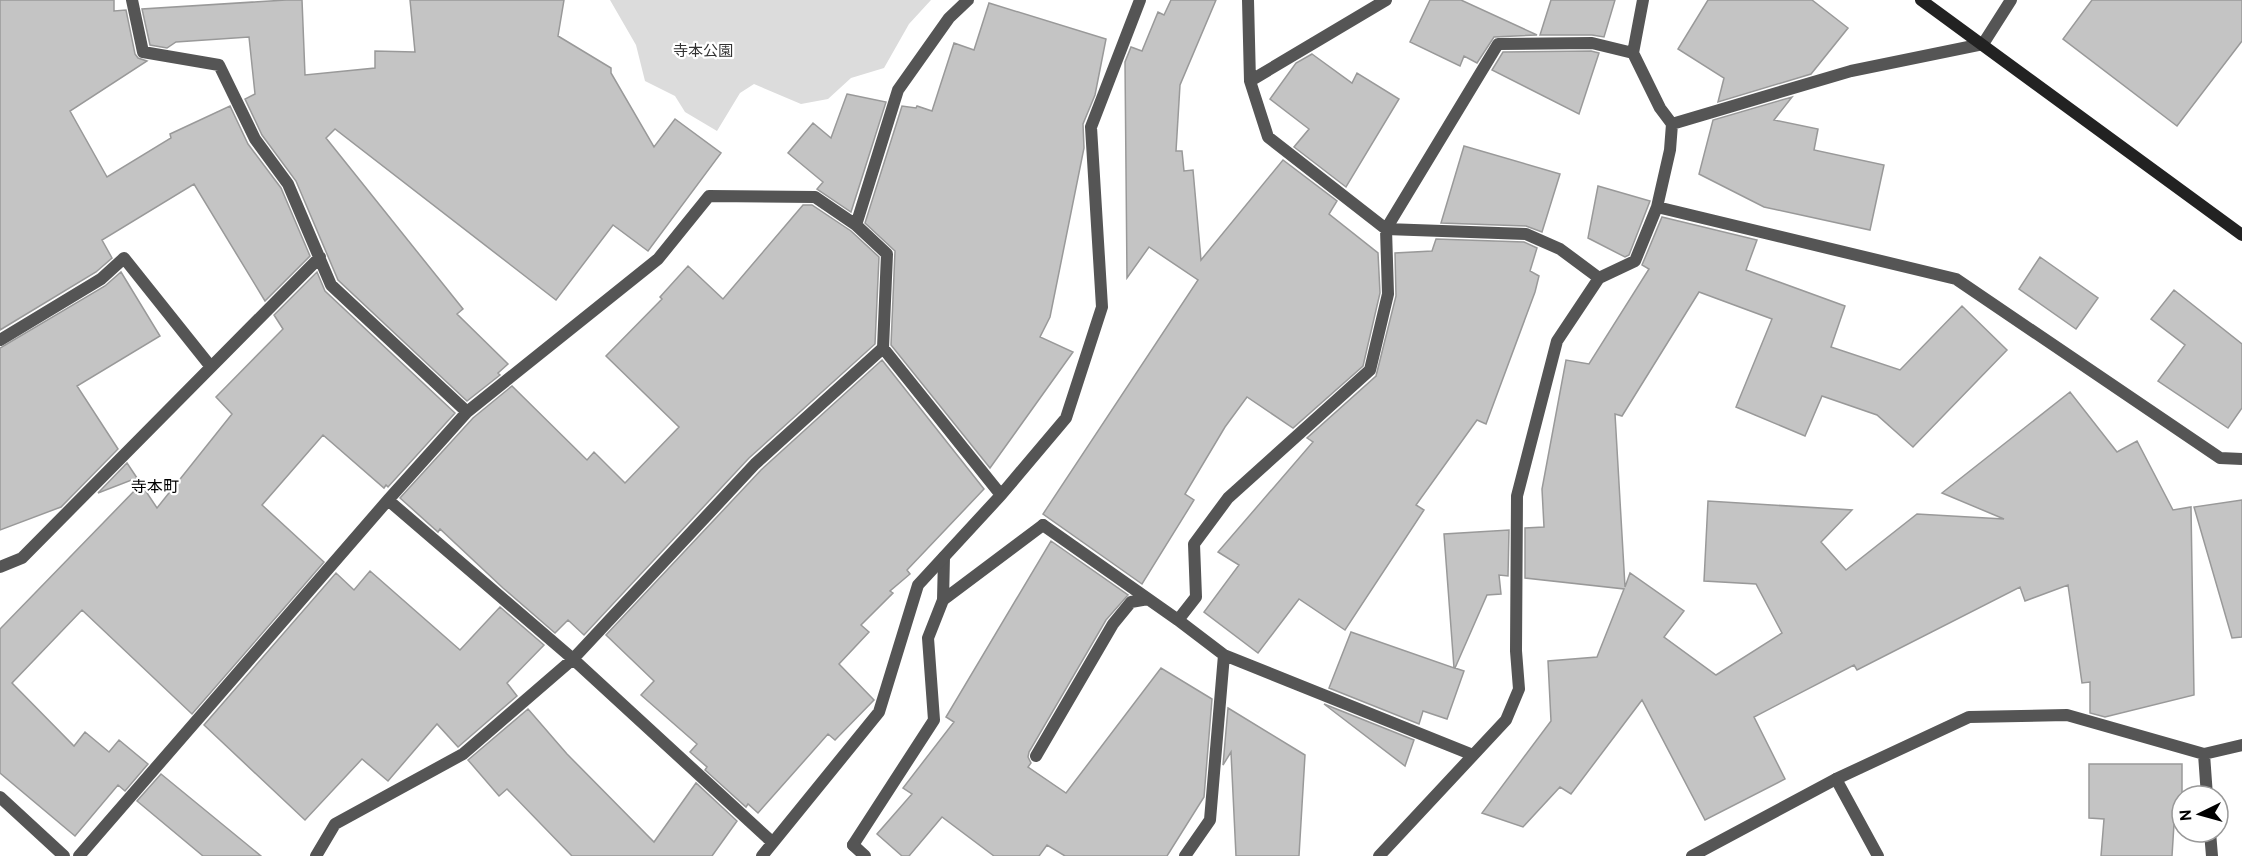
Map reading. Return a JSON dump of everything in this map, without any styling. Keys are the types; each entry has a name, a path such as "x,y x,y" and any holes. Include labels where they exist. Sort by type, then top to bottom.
{"street":[{"path":"132,0 143,52 219,64 255,139 288,184 331,285 467,411"},
{"path":"856,225 898,90 949,18 968,0"},
{"path":"762,856 879,712 918,585 1001,495 1066,418 1102,307 1091,127 1140,0"},
{"path":"1248,0 1251,81 1268,137 1386,229 1526,234 1560,249 1599,278"},
{"path":"1251,81 1386,0"},
{"path":"1379,856 1506,720 1519,689 1516,651 1517,496 1557,341 1599,278 1635,261 1657,207 1670,150 1672,124 1660,108 1633,53 1643,0"},
{"path":"1921,0 2242,235"},
{"path":"1672,124 1851,71 1983,44 2011,0"},
{"path":"1178,620 1196,597 1194,544 1228,498 1370,370 1388,294 1386,229 1498,44 1592,43 1633,53"},
{"path":"79,856 467,411 658,259 709,196 815,197 856,225 886,254 883,348 1001,495"},
{"path":"1657,207 1956,279 2220,458 2242,459"},
{"path":"0,567 22,558 320,257"},
{"path":"0,340 101,279 124,258 211,367"},
{"path":"316,856 335,824 463,754 573,659 755,464 883,348"},
{"path":"388,500 573,659 772,842"},
{"path":"944,600 1043,525 1224,655 1473,755"},
{"path":"865,856 853,845 934,720 928,638 944,600 944,557"},
{"path":"1036,756 1113,624 1131,602 1148,599"},
{"path":"1185,856 1210,820 1224,655"},
{"path":"1692,856 1836,779 1969,717 2067,715 2204,754 2242,745"},
{"path":"2204,754 2206,784"},
{"path":"1836,779 1878,856"},
{"path":"0,797 64,856"}],"green space":[{"name":"寺本公園","path":"610,0 931,0 909,24 884,68 851,78 828,99 801,104 754,84 740,93 717,131 685,112 675,96 645,81 636,45"}],"building":[{"path":"0,0 114,0 114,11 126,10 135,54 138,58 147,61 70,111 107,177 171,138 170,134 230,106 248,144 281,188 310,256 265,301 194,184 102,240 112,258 96,272 0,330"},
{"path":"302,0 305,75 375,68 375,51 415,52 410,0 564,0 558,36 611,68 611,73 654,147 675,119 721,153 648,251 613,225 556,300 335,129 326,138 463,309 457,314 508,364 498,373 500,375 467,401 338,280 296,181 262,135 245,99 255,94 249,37 176,42 167,48 150,45 142,9"},
{"path":"1171,0 1216,0 1180,85 1176,151 1182,151 1184,171 1193,170 1201,260 1283,160 1337,201 1329,214 1378,253 1380,293 1363,366 1293,428 1247,397 1225,427 1185,494 1194,500 1142,584 1043,514 1198,280 1149,247 1127,278 1125,62 1131,47 1142,51 1158,12 1164,15"},
{"path":"1430,0 1461,0 1537,35 1494,37 1477,63 1464,56 1460,66 1410,42"},
{"path":"1551,0 1615,0 1604,37 1540,35"},
{"path":"1708,0 1812,0 1848,28 1811,74 1718,102 1724,78 1678,49"},
{"path":"2092,0 2242,0 2242,41 2177,126 2063,39"},
{"path":"989,3 1106,39 1095,95 1083,124 1084,148 1050,317 1040,337 1073,352 990,468 891,345 895,251 865,223 902,106 916,108 917,106 932,111 954,43 974,50"},
{"path":"1591,51 1599,53 1579,114 1492,70 1503,52"},
{"path":"1312,54 1352,83 1357,73 1399,99 1346,187 1294,147 1309,129 1270,99 1296,63"},
{"path":"847,94 886,102 851,212 817,189 823,182 788,153 813,123 831,138"},
{"path":"1792,97 1774,120 1818,129 1814,150 1884,165 1870,230 1764,207 1699,174 1713,120"},
{"path":"1464,146 1560,174 1542,232 1526,226 1441,223"},
{"path":"1598,186 1650,201 1629,255 1625,257 1588,238"},
{"path":"803,205 812,205 851,231 879,257 875,344 749,458 584,635 568,620 555,633 440,529 438,532 400,498 473,418 512,386 587,460 594,452 625,483 679,427 606,356 662,299 660,297 688,266 723,299"},
{"path":"1662,217 1757,240 1746,270 1845,306 1831,347 1900,370 1962,306 2007,350 1913,447 1877,415 1822,396 1805,436 1736,407 1772,319 1699,292 1622,416 1615,414 1625,587 1630,573 1684,611 1664,637 1716,675 1782,633 1756,584 1704,581 1708,501 1852,510 1821,542 1846,570 1917,514 2004,519 1942,493 2070,392 2117,452 2137,441 2173,510 2191,507 2194,695 2105,717 2090,713 2090,682 2082,683 2068,585 2025,601 2020,587 1857,670 1854,665 1754,717 1785,779 1705,820 1642,700 1571,794 1560,787 1523,827 1482,813 1551,721 1548,661 1597,657 1624,589 1525,578 1525,528 1544,527 1542,489 1566,360 1589,364 1649,269 1642,265"},
{"path":"1436,239 1524,242 1537,248 1530,271 1539,276 1535,292 1486,424 1477,420 1416,505 1424,510 1345,630 1299,599 1258,653 1204,612 1239,565 1218,552 1313,442 1307,438 1376,376 1396,296 1395,253 1432,251"},
{"path":"2040,257 2098,298 2076,329 2019,289"},
{"path":"121,272 160,336 77,386 118,449 61,507 0,530 0,348 105,286"},
{"path":"317,272 325,291 455,413 388,487 386,485 384,488 323,435 262,505 324,562 192,714 82,610 12,683 74,746 85,732 109,752 119,740 148,764 125,791 118,785 75,836 0,773 0,629 141,484 157,508 232,414 216,397 283,329 274,315"},
{"path":"2174,290 2242,344 2242,408 2228,428 2158,381 2185,345 2151,319"},
{"path":"882,360 984,489 907,570 910,574 890,591 893,593 861,625 869,632 839,664 874,700 835,740 828,734 758,813 748,804 746,807 705,770 707,767 690,752 697,744 641,695 654,681 606,635 761,470"},
{"path":"127,463 137,478 98,493"},
{"path":"2242,500 2242,637 2232,638 2194,507"},
{"path":"1509,530 1508,576 1499,575 1501,594 1487,595 1455,668 1464,671 1447,719 1423,711 1419,724 1329,688 1351,632 1454,668 1444,534"},
{"path":"1051,541 1128,595 1106,620 1029,752 1028,757 1031,763 1028,767 1066,793 1161,668 1212,699 1204,797 1167,856 1065,856 1047,845 1039,856 994,856 942,817 909,856 902,856 877,834 912,794 903,788 954,722 946,717"},
{"path":"370,571 460,650 500,607 544,645 507,683 517,696 458,747 437,724 388,781 362,759 305,820 204,725 336,573 354,590"},
{"path":"1324,704 1414,740 1405,766"},
{"path":"1228,708 1305,755 1299,856 1236,856 1231,752 1223,765"},
{"path":"528,709 567,754 654,842 696,783 737,821 712,856 572,856 507,789 499,796 468,760"},
{"path":"2089,764 2182,764 2182,784 2170,784 2172,856 2101,856 2104,819 2089,818"},
{"path":"161,774 261,856 203,856 137,801"}],"district":[{"name":"寺本町","path":"155,488"}]}
